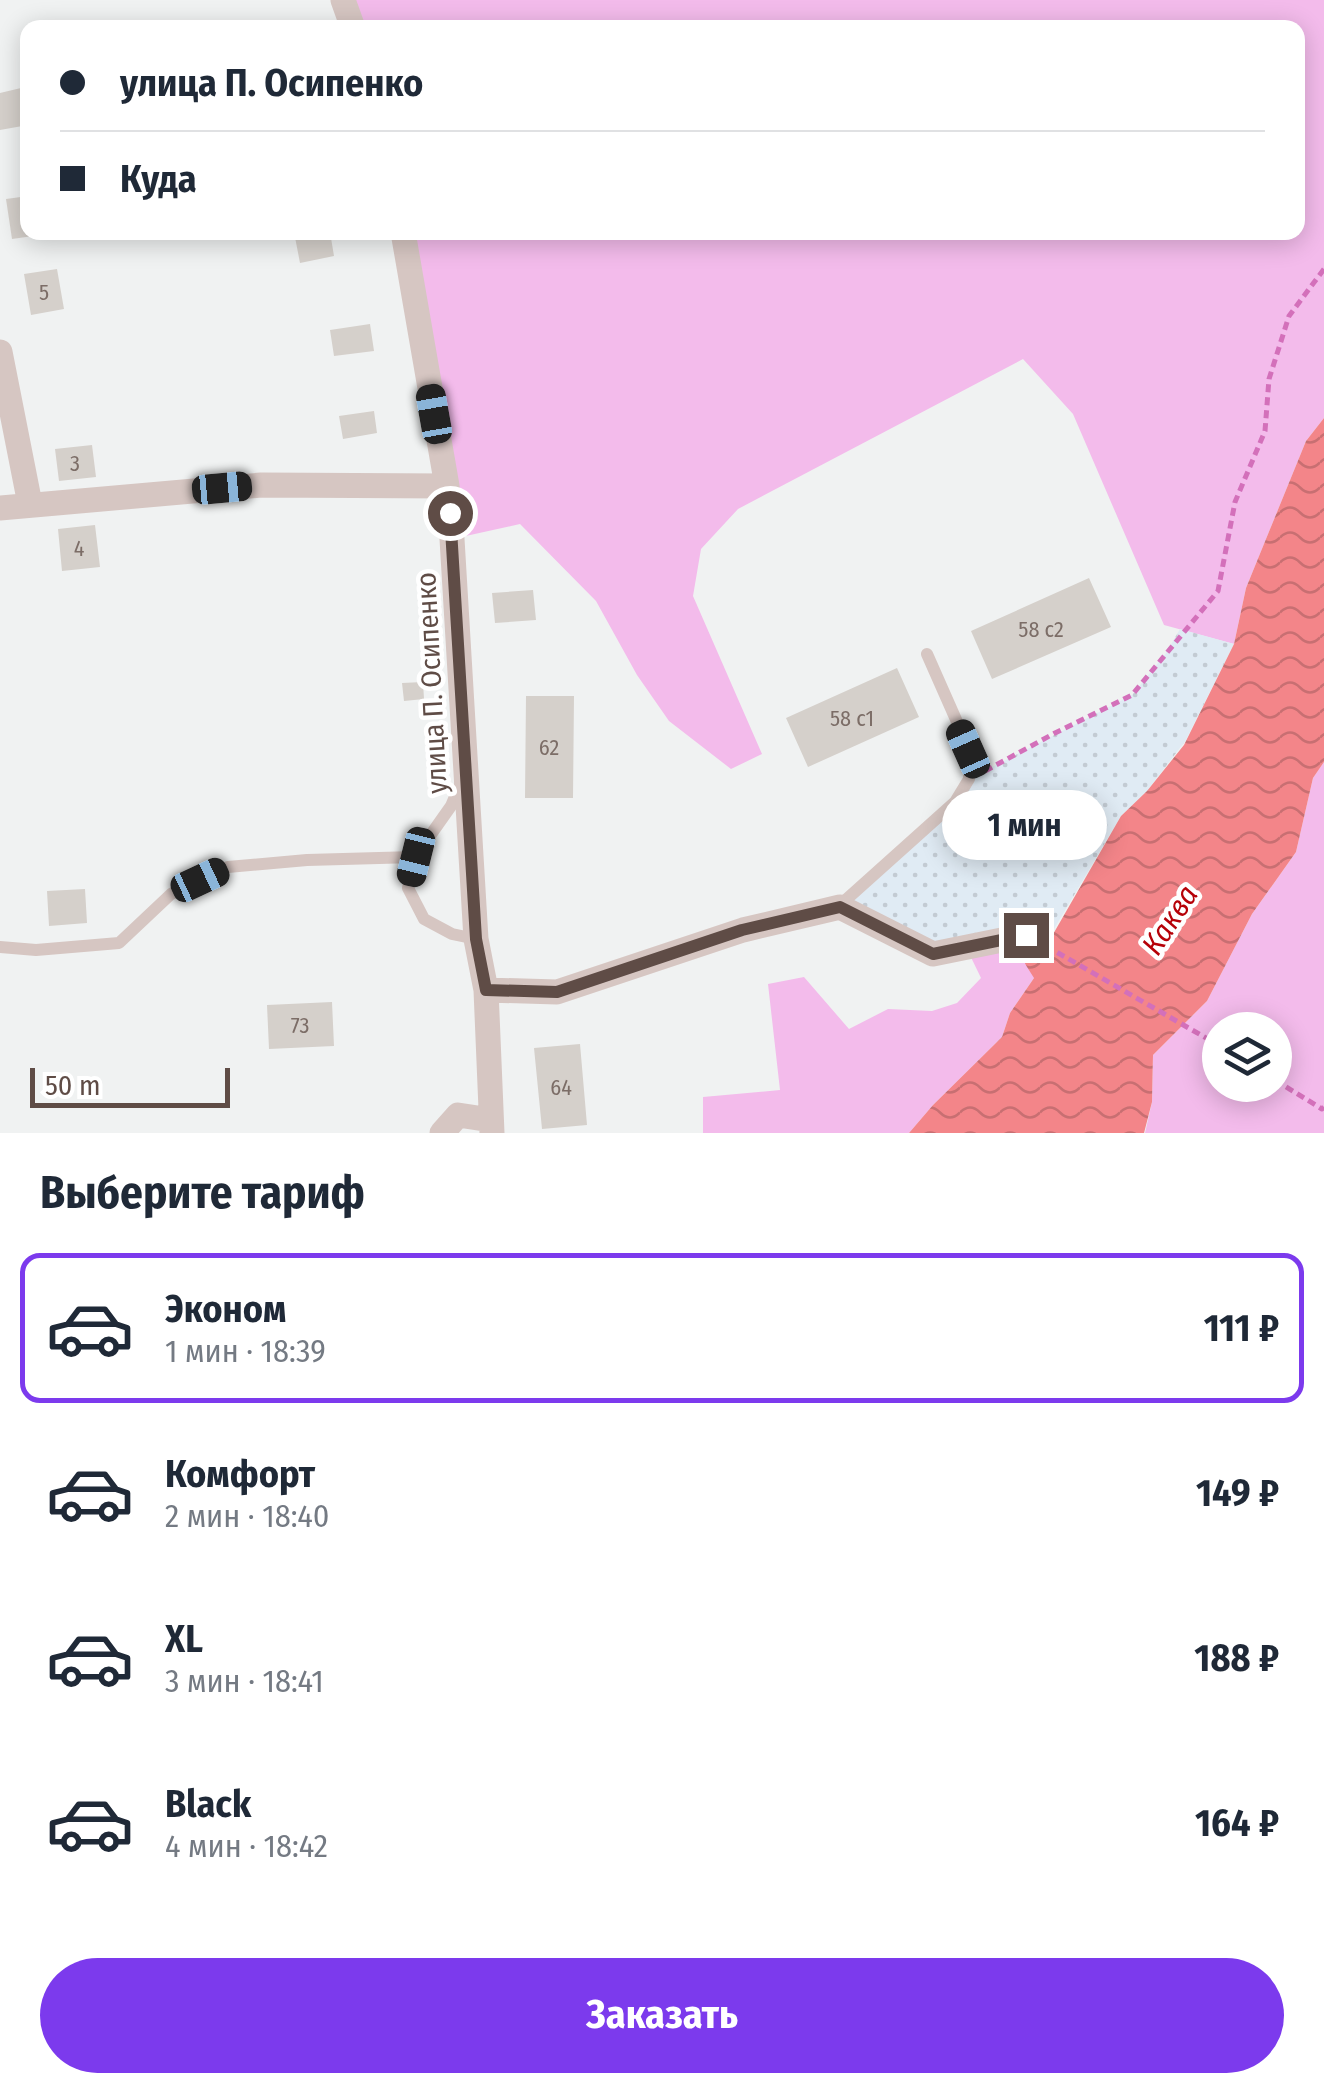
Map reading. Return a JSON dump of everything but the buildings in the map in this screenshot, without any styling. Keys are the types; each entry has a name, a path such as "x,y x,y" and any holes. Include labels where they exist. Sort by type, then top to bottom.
{"street":[{"name":"улица П. Осипенко","path":"404,240 447,486 476,939 486,990 492,1127"},
{"path":"0,352 30,504"},
{"path":"0,508 261,484 447,486"},
{"path":"486,990 557,992 742,930 840,907 933,954 1026,935"},
{"path":"442,1133 458,1115 492,1127"}],"lane":[{"path":"813,912 840,906 954,802 969,779 968,749 927,654"},
{"path":"466,769 451,806 416,857 408,888 424,919 452,934 476,939"},
{"path":"0,947 36,950 119,944 171,894 228,867 416,857"}],"path":[{"path":"969,779 1132,695 1218,591 1235,502 1265,431 1269,379 1289,316 1324,269"},
{"path":"1026,935 1202,1036"},
{"path":"1292,1090 1323,1108"}],"shaded area":[{"path":"343,0 1324,0 1324,418 1306,441 1246,588 1234,644 1164,625 1073,414 1023,359 738,509 701,549 693,596 762,754 731,769 669,721 637,675 596,601 520,524 452,539 404,240 1305,240 1305,20 350,20"},
{"path":"1324,762 1324,1133 1145,1133 1152,1102 1153,1055 1207,1001 1252,914 1296,852 1313,778"},
{"path":"1026,935 1034,978 1010,1013 1002,1037 909,1133 703,1133 703,1097 780,1090 768,984 804,977 849,1029 888,1009 932,1011 957,1003 981,978 966,947"}],"sand":[{"path":"1180,629 1234,644 1186,740 1147,791 1121,816 1054,929 1033,920 966,947 933,954 839,906 954,802 969,779 1132,695"}],"water":[{"name":"Каква","path":"1324,418 1324,762 1313,778 1296,852 1252,914 1207,1001 1153,1055 1152,1102 1144,1133 909,1133 1002,1037 1010,1013 1034,978 1021,952 1026,935 1052,936 1121,816 1184,745 1234,644 1246,588 1306,441"}],"route":[{"path":"450,513 476,939 486,990 557,992 742,930 840,907 933,954 1026,935"}]}
